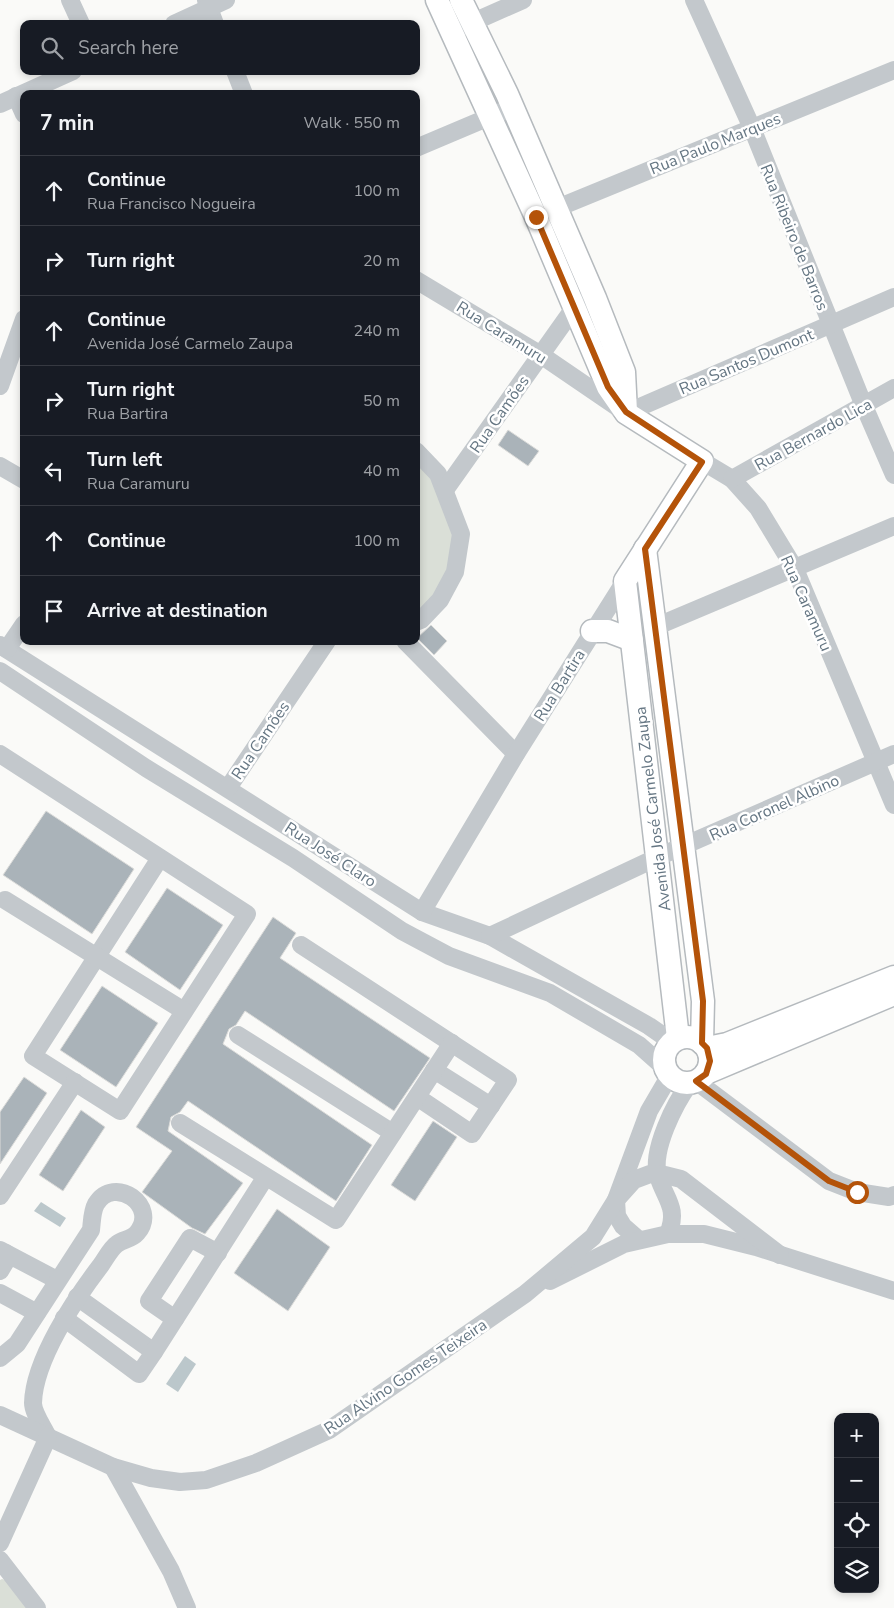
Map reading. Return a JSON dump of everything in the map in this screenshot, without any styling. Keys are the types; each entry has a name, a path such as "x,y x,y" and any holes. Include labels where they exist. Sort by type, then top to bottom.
{"main road":[{"path":"436,0 490,117 595,298 624,372 626,412"},
{"path":"461,0 513,107 574,308 603,375 626,412"},
{"name":"Rua Caramuru","path":"626,412 702,462"},
{"name":"Rua Bartira","path":"625,580 702,462"},
{"name":"Avenida José Carmelo Zaupa","path":"645,549 703,1001 705,1045"},
{"name":"Avenida José Carmelo Zaupa","path":"625,580 658,857 675,1040"},
{"path":"592,631 608,632 632,640"},
{"path":"686,1076 893,985"},
{"path":"686,1076 664,1055 675,1040 691,1037 705,1045 727,1044 893,985"},
{"path":"686,1076 710,1061 705,1045"}],"street":[{"path":"70,0 79,20"},
{"path":"181,20 207,4 226,0"},
{"path":"450,33 523,0"},
{"name":"Rua Ribeiro de Barros","path":"694,0 752,128 864,406 894,475"},
{"path":"207,4 214,20"},
{"name":"Rua Paulo Marques","path":"546,212 894,70"},
{"path":"30,90 63,75"},
{"path":"237,75 242,90"},
{"path":"20,95 8,100 20,110"},
{"path":"420,146 513,107"},
{"name":"Rua Caramuru","path":"420,282 541,355 626,412"},
{"name":"Rua Santos Dumont","path":"626,412 894,297"},
{"name":"Rua Camões","path":"445,490 574,308 595,298"},
{"path":"1,377 20,329"},
{"name":"Rua Bernardo Lica","path":"732,479 894,388"},
{"path":"420,456 438,474 460,534 455,572 440,600 420,620"},
{"name":"Rua Caramuru","path":"702,462 732,479 758,508 795,569 894,806"},
{"path":"0,466 20,478"},
{"path":"655,627 894,526"},
{"name":"Rua Bartira","path":"422,912 516,754 625,580"},
{"path":"3,647 20,628"},
{"name":"Rua Camões","path":"228,788 323,645"},
{"path":"409,645 516,754"},
{"name":"Rua José Claro","path":"3,647 422,912 490,936 675,1040"},
{"name":"Rua José Claro","path":"0,671 138,763 293,858 402,931 449,956 550,993 639,1045 686,1076 829,1181 857,1192 889,1197 894,1195"},
{"path":"0,754 247,914 120,1111 33,1056 160,858"},
{"name":"Rua Coronel Albino","path":"490,936 658,857 894,754"},
{"path":"5,900 184,1011"},
{"path":"301,945 508,1080 472,1134 417,1097"},
{"path":"238,1035 393,1133"},
{"path":"180,1123 265,1178 336,1220 452,1043"},
{"path":"434,1070 491,1106"},
{"path":"668,1234 672,1223 672,1214 670,1203 658,1175 660,1145 683,1093 686,1076"},
{"path":"639,1240 623,1226 617,1216 616,1200 649,1111 686,1076"},
{"path":"0,1196 75,1082"},
{"name":"Rua Alvino Gomes Teixeira","path":"0,1415 113,1467 151,1478 180,1482 206,1480 256,1463 329,1430 525,1294 592,1237 616,1200 634,1180 650,1174 680,1180 780,1254"},
{"path":"64,1318 139,1374 218,1254 265,1178"},
{"path":"0,1358 18,1344 57,1280 91,1230 97,1202 110,1193 118,1192 134,1197 142,1211 141,1228 129,1240 118,1243 76,1297 64,1318 35,1383 33,1406 48,1437 0,1543"},
{"name":"Rua Alvino Gomes Teixeira","path":"525,1294 624,1244 668,1234 704,1234 780,1254 894,1290"},
{"path":"175,1319 149,1301 190,1238 218,1254"},
{"path":"0,1271 6,1261 3,1252"},
{"path":"3,1252 57,1280"},
{"path":"0,1293 37,1313"},
{"path":"76,1297 154,1352"},
{"path":"101,1345 114,1324"},
{"path":"113,1467 171,1571 187,1608"},
{"path":"0,1560 37,1608"}],"shaded area":[{"path":"420,463 434,477 455,534 449,570 435,596 420,612"},
{"path":"41,1202 66,1218 60,1227 34,1211"},
{"path":"185,1356 196,1364 178,1392 166,1384"},
{"path":"0,1580 11,1582 32,1608 0,1608"}],"building":[{"path":"508,430 539,451 528,466 498,445"},
{"path":"431,625 447,641 434,655 420,641 420,635"},
{"path":"46,811 134,869 92,934 3,875"},
{"path":"167,888 223,925 180,990 125,952"},
{"path":"273,917 296,933 280,958 430,1058 394,1111 245,1011 236,1025 229,1029 223,1044 372,1145 336,1201 188,1101 180,1112 171,1117 168,1131 243,1183 205,1234 192,1228 142,1192 172,1151 136,1127"},
{"path":"102,986 158,1023 116,1087 60,1050"},
{"path":"24,1077 47,1093 0,1164 0,1112"},
{"path":"81,1110 105,1127 63,1191 39,1175"},
{"path":"433,1121 457,1137 415,1201 391,1185"},
{"path":"277,1209 330,1247 288,1311 234,1273"}],"route":[{"path":"536,217 608,387 626,412 702,462 645,549 703,1001 702,1043 707,1048 710,1061 706,1074 696,1081 829,1181 857,1192"}]}
